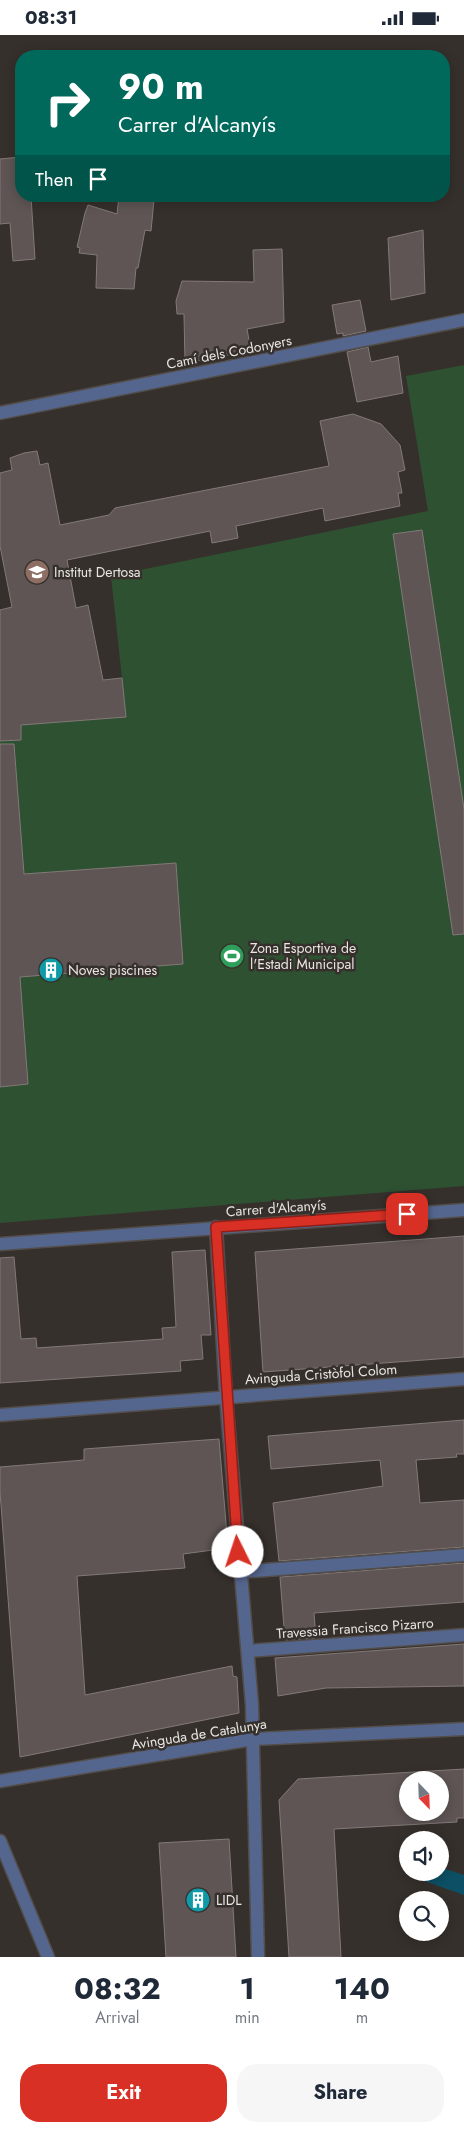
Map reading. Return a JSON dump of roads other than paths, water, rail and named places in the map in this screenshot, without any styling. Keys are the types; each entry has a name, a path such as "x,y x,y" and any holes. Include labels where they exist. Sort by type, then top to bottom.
{"street":[{"name":"Camí dels Codonyers","path":"0,413 464,320"},
{"name":"Carrer d'Alcanyís","path":"0,1244 464,1210"},
{"path":"216,1227 226,1397 248,1651 253,1739 258,1957"},
{"name":"Avinguda Cristòfol Colom","path":"0,1415 464,1379"},
{"path":"240,1572 464,1555"},
{"name":"Travessia Francisco Pizarro","path":"248,1651 464,1635"},
{"name":"Avinguda de Catalunya","path":"0,1781 253,1739 464,1729"},
{"path":"0,1841 48,1957"}],"water":[{"path":"449,1870 464,1875 464,1895 424,1881 449,1881"}],"place":[{"name":"Institut Dertosa","path":"37,572"},
{"name":"Zona Esportiva de l'Estadi Municipal","path":"232,956"},
{"name":"Noves piscines","path":"51,970"},
{"name":"LIDL","path":"198,1900"}]}
